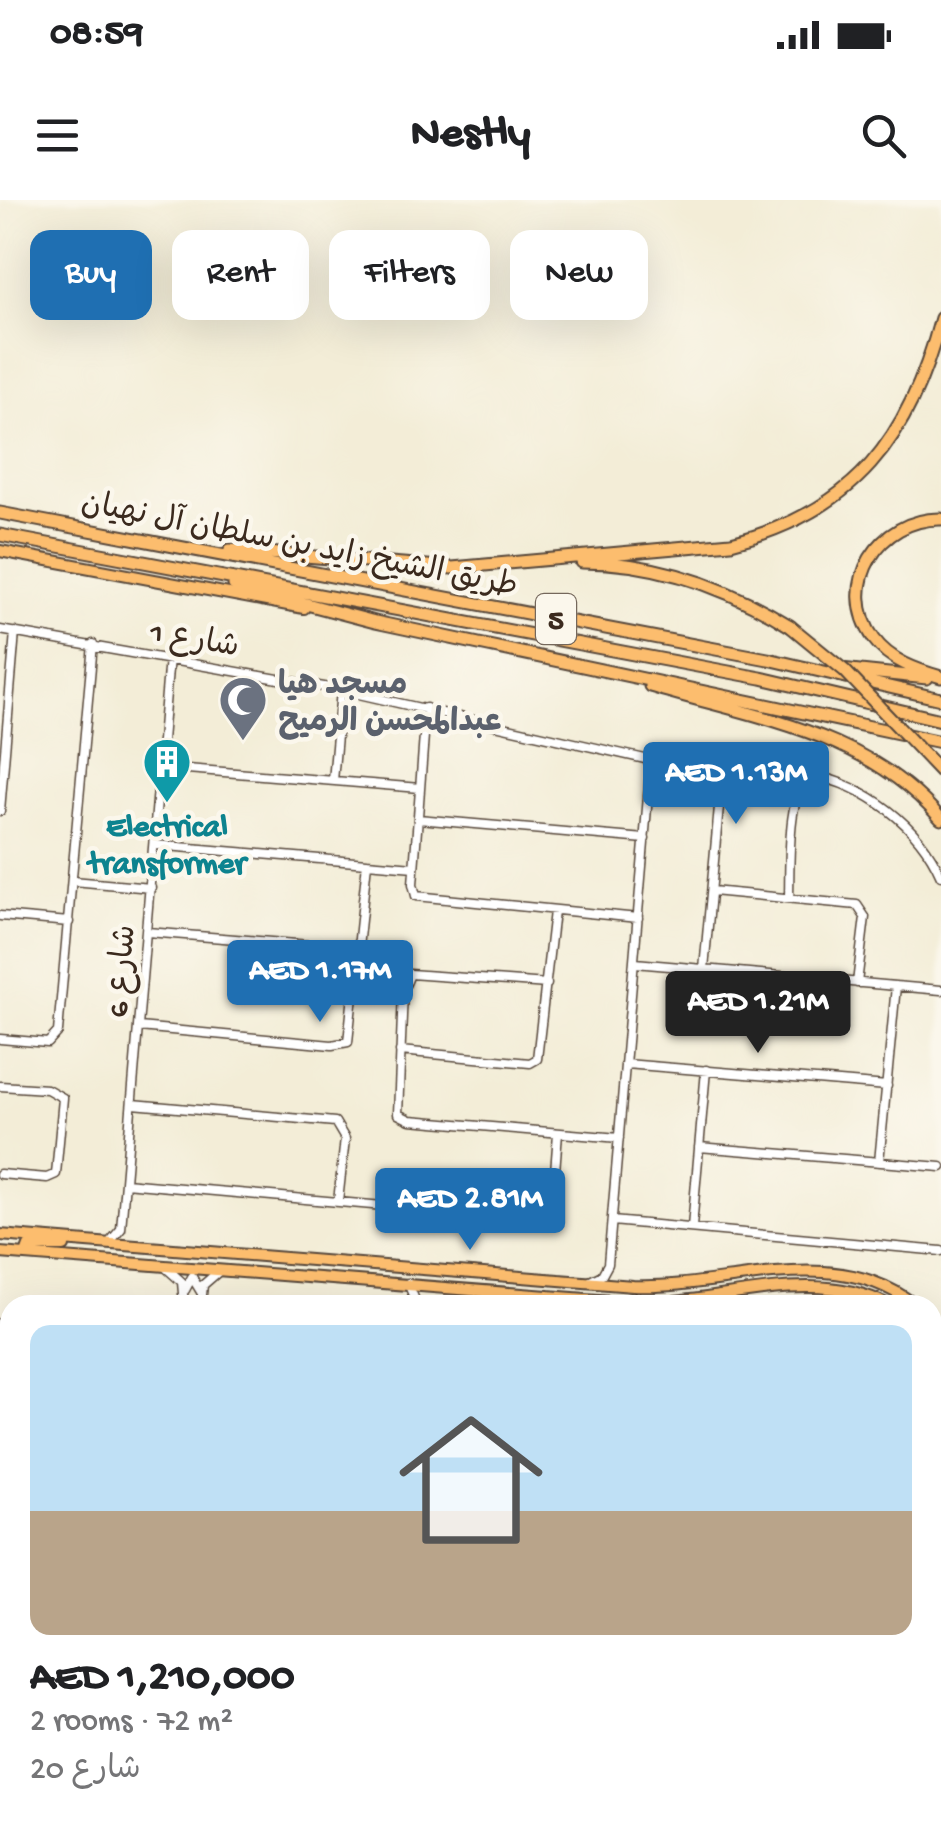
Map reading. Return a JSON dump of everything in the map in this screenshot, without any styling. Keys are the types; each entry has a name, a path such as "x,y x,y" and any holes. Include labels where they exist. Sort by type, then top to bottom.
{"highway":[{"path":"171,545 420,568 731,543 784,527 823,507 864,472 898,430 925,377 941,318"},
{"name":"طريق الشيخ زايد بن سلطان آل نهيان","path":"0,513 768,659 941,699"},
{"path":"941,519 911,523 884,538 871,554 860,584 866,622 875,640 899,661 941,678"},
{"name":"طريق الشيخ زايد بن سلطان آل نهيان","path":"0,536 761,678 941,720"},
{"path":"527,562 590,562 688,578 760,608 790,626 845,671 941,772"},
{"path":"198,571 222,582 374,622 941,742"},
{"path":"768,659 941,678"},
{"path":"574,663 855,748 918,792 941,819"}],"main road":[{"path":"0,551 374,622"},
{"path":"4,1235 634,1286 710,1284 824,1270 869,1279 897,1295"},
{"path":"0,1250 14,1245 15,1240 4,1235"},
{"path":"26,1254 32,1245 109,1243"},
{"path":"0,1250 545,1295"},
{"path":"706,1295 716,1288 710,1284"},
{"path":"744,1295 811,1285 838,1287 860,1295"}],"street":[{"name":"شارع 1","path":"0,630 340,690 707,772 718,781 704,969"},
{"path":"0,811 15,632"},
{"path":"0,1039 46,1044 56,1038 92,644"},
{"name":"شارع 6","path":"121,1229 169,657"},
{"path":"333,781 340,690"},
{"path":"426,708 414,891 423,899 638,918"},
{"path":"582,1282 599,1277 608,1264 651,761"},
{"path":"162,768 420,788"},
{"path":"789,897 796,799 800,782 811,775 897,816 926,847 941,876"},
{"path":"418,819 645,839"},
{"path":"155,845 414,867"},
{"path":"139,1027 346,1044 352,1035 367,862"},
{"path":"72,881 151,888"},
{"path":"712,891 854,904 862,909 857,983"},
{"path":"400,1051 534,1062 541,1054 554,911"},
{"path":"0,916 69,922"},
{"path":"147,932 360,949"},
{"path":"634,963 941,990"},
{"path":"547,984 412,972 404,986 397,1112 401,1118 619,1138"},
{"path":"879,1162 896,986"},
{"path":"626,1064 887,1086"},
{"path":"692,1227 706,1070"},
{"path":"0,1086 54,1091 63,1098 65,1110 56,1174 47,1178 0,1174"},
{"path":"133,1104 335,1122 345,1136 338,1201"},
{"path":"125,1183 544,1219 552,1205 558,1133"},
{"path":"700,1147 941,1167"},
{"path":"612,1221 941,1251"},
{"path":"109,1243 121,1229 130,1245"},
{"path":"155,1263 177,1275 184,1292"},
{"path":"608,1264 615,1278 634,1286"},
{"path":"201,1292 214,1274 235,1270"},
{"path":"184,1292 191,1276 198,1280 201,1292"},
{"path":"408,1284 414,1295"},
{"path":"422,1295 428,1285"}],"place":[{"name":"مسجد هيا عبدالمحسن الرميح","path":"243,742"},
{"name":"Electrical transformer","path":"167,804"}]}
